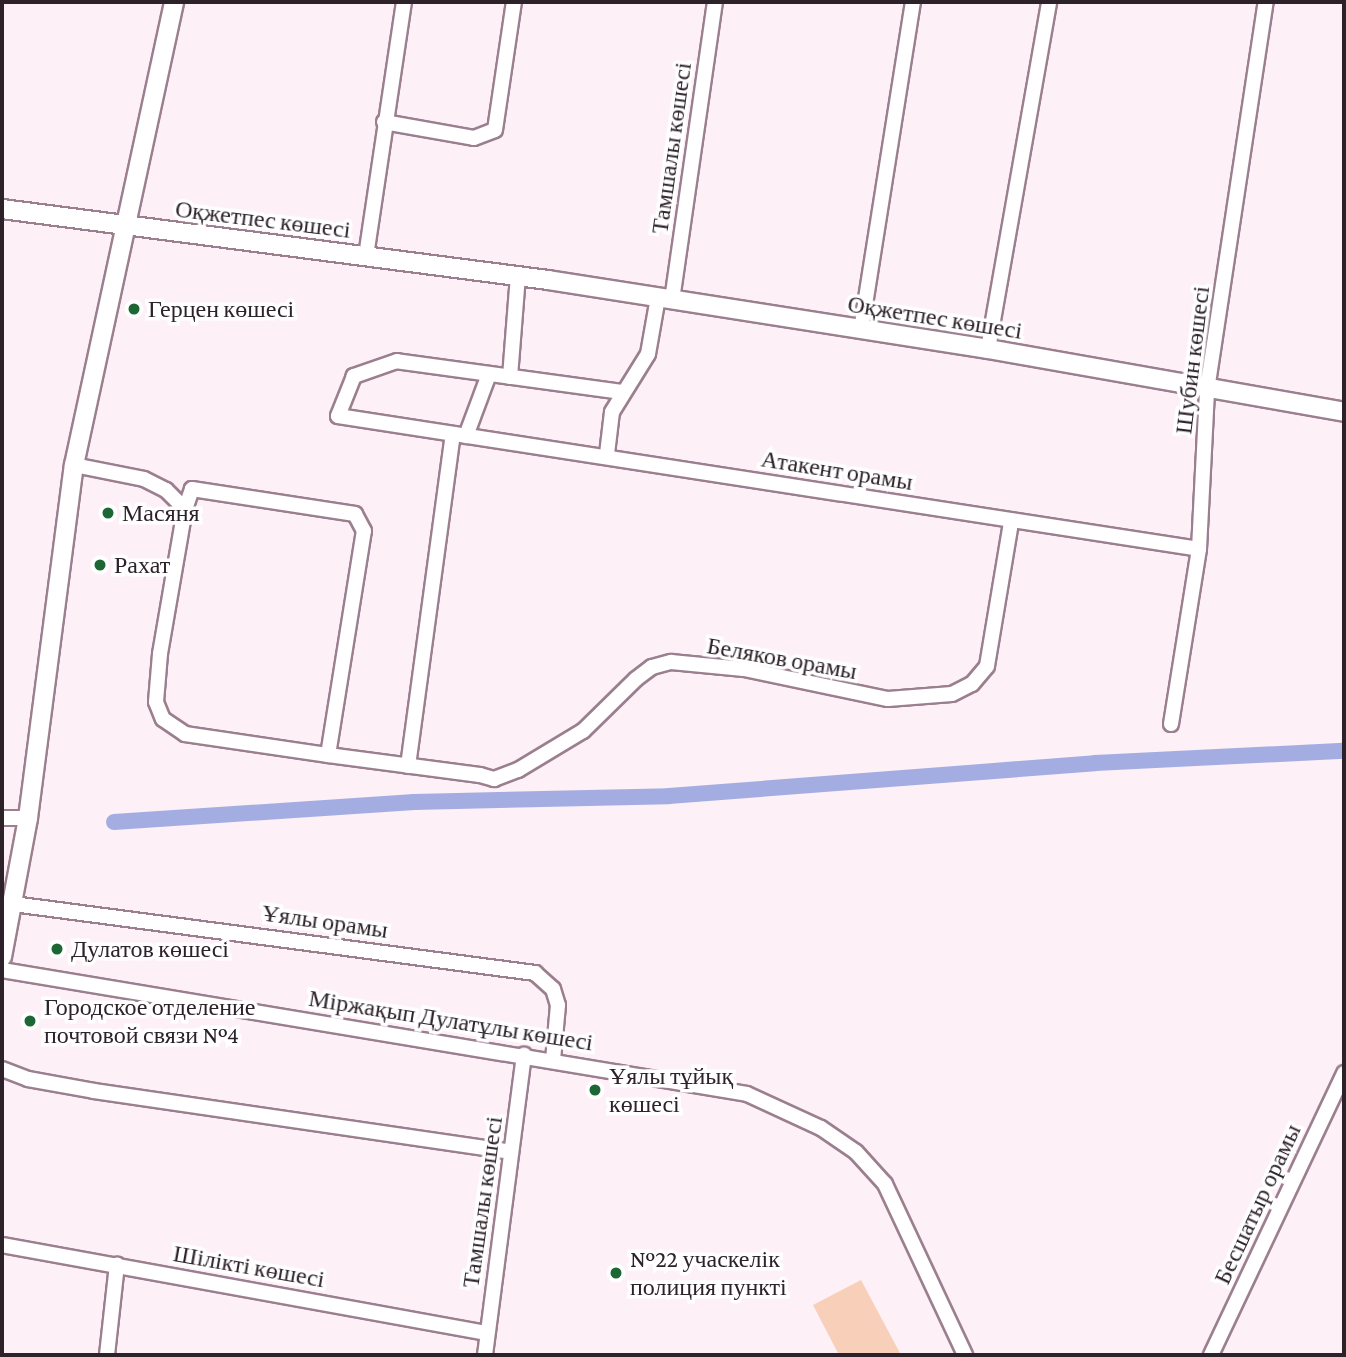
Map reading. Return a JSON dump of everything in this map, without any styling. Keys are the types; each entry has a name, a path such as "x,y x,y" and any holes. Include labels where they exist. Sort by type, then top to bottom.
{"street":[{"path":"2,957 27,818 74,465 174,2"},
{"path":"366,256 404,2"},
{"path":"384,122 474,138 495,130 514,2"},
{"name":"Тамшалы көшесі","path":"607,454 612,412 622,392 648,355 665,299 715,2"},
{"path":"861,330 914,2"},
{"path":"988,348 1049,2"},
{"name":"Шубин көшесі","path":"1171,724 1199,548 1208,390 1266,2"},
{"name":"Оқжетпес көшесі","path":"2,209 124,227 518,276 988,348 1208,390 1344,411"},
{"path":"510,377 518,276"},
{"name":"Атакент орамы","path":"489,374 397,362 370,369 354,376 338,416 607,454 1010,522 1199,548"},
{"path":"408,766 460,435 489,374 622,392"},
{"path":"74,465 144,479 166,490 185,509 192,489 355,514 364,531 328,755"},
{"name":"Беляков орамы","path":"185,509 160,654 157,709 185,734 494,779 518,770 583,731 652,667 671,662 744,669 888,699 952,694 972,684 986,666 1010,522"},
{"path":"2,818 27,818"},
{"name":"Ұялы орамы","path":"13,904 535,974 553,989 558,1004 553,1060"},
{"name":"Міржақып Дулатұлы көшесі","path":"2,970 747,1094 821,1128 856,1152 885,1184 901,1211 965,1355"},
{"name":"Тамшалы көшесі","path":"485,1355 524,1055"},
{"path":"2,1069 27,1079 94,1091 511,1152"},
{"name":"Бесшатыр орамы","path":"1211,1355 1344,1073"},
{"name":"Шілікті көшесі","path":"2,1245 487,1334"},
{"path":"107,1355 117,1265"}],"shaded area":[{"path":"861,1280 901,1355 839,1355 813,1305"}],"waterway":[{"path":"114,822 414,802 669,796 1095,763 1344,751"}],"place":[{"name":"Герцен көшесі","path":"134,309"},
{"name":"Масяня","path":"108,513"},
{"name":"Рахат","path":"100,565"},
{"name":"Дулатов көшесі","path":"57,949"},
{"name":"Городское отделение почтовой связи №4","path":"30,1021"},
{"name":"Ұялы тұйық көшесі","path":"595,1090"},
{"name":"№22 учаскелік полиция пункті","path":"616,1273"}]}
